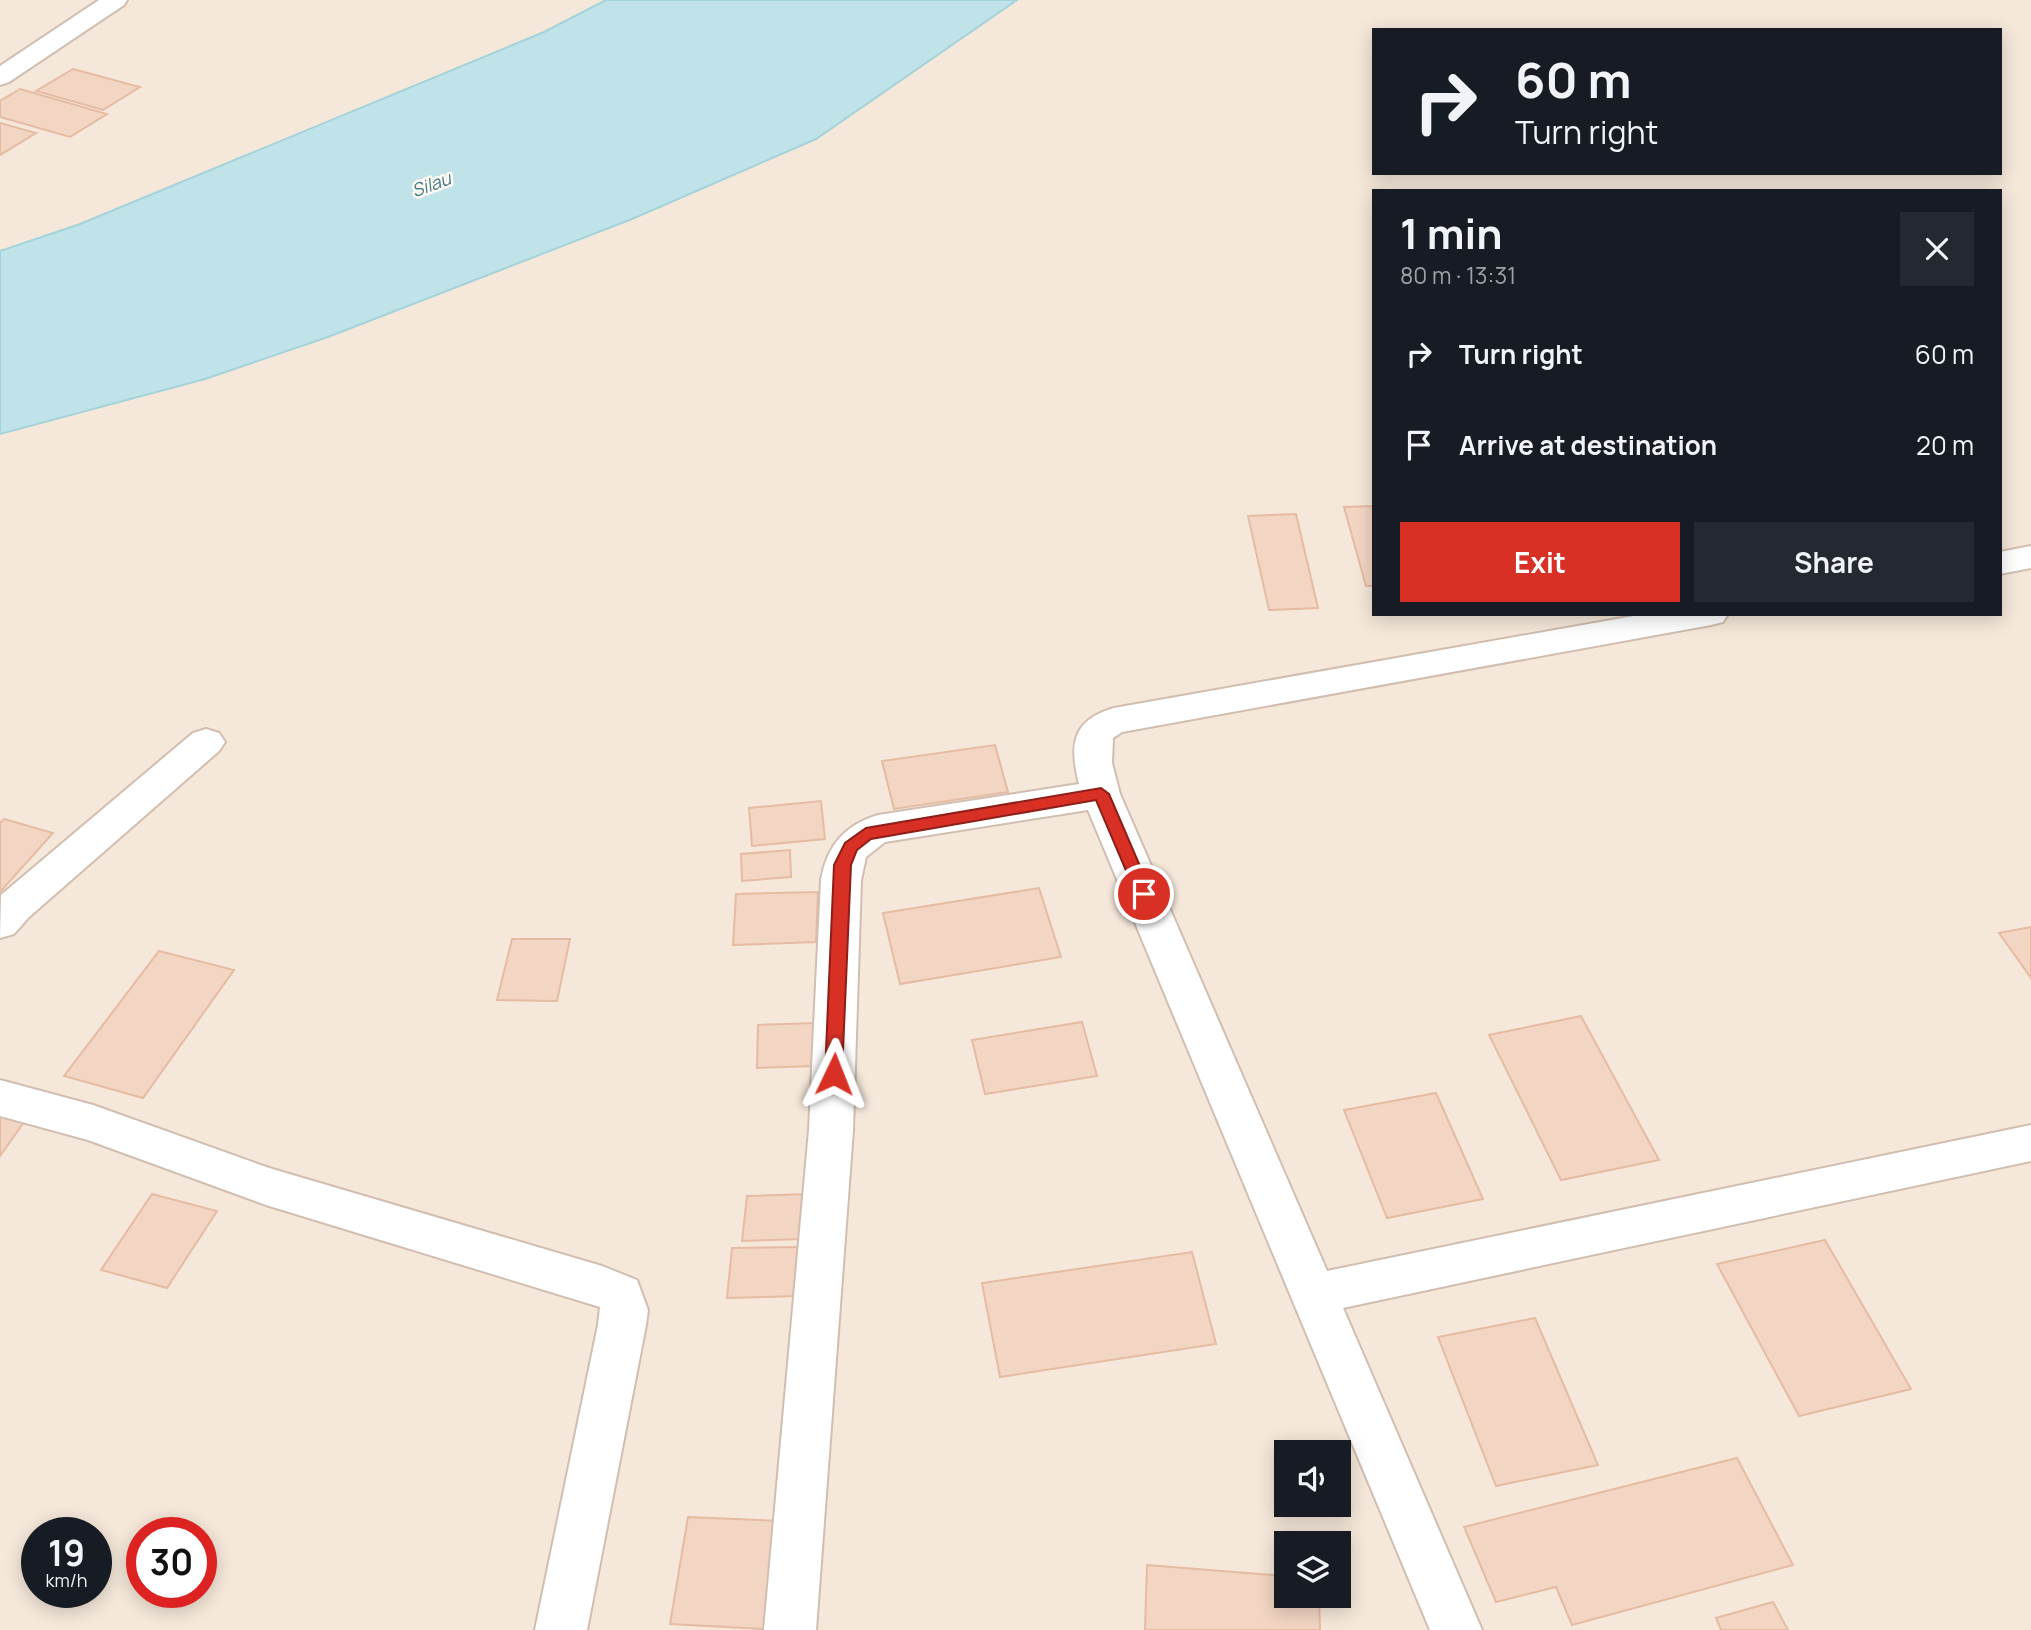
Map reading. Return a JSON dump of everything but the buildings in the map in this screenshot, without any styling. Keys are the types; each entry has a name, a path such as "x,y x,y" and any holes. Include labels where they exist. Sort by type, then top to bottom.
{"street":[{"path":"0,76 115,0"},
{"path":"2002,563 2031,557"},
{"path":"1456,1630 1101,794 1093,768 1092,750 1097,732 1106,723 1699,616"},
{"path":"0,923 15,906 206,742"},
{"path":"790,1630 831,1130 841,880 846,855 859,839 878,830 1101,794"},
{"path":"0,1098 93,1123 266,1186 602,1286 620,1294 624,1310 622,1325 561,1630"},
{"path":"1315,1294 2031,1143"}],"shaded area":[{"path":"0,0 2031,0 2031,1630 0,1630"}],"water":[{"name":"Silau","path":"606,0 1017,0 816,139 632,219 328,337 205,379 0,434 0,251 80,224 544,32"}],"route":[{"path":"834,1074 842,865 851,847 866,834 1101,794 1144,894"}]}
